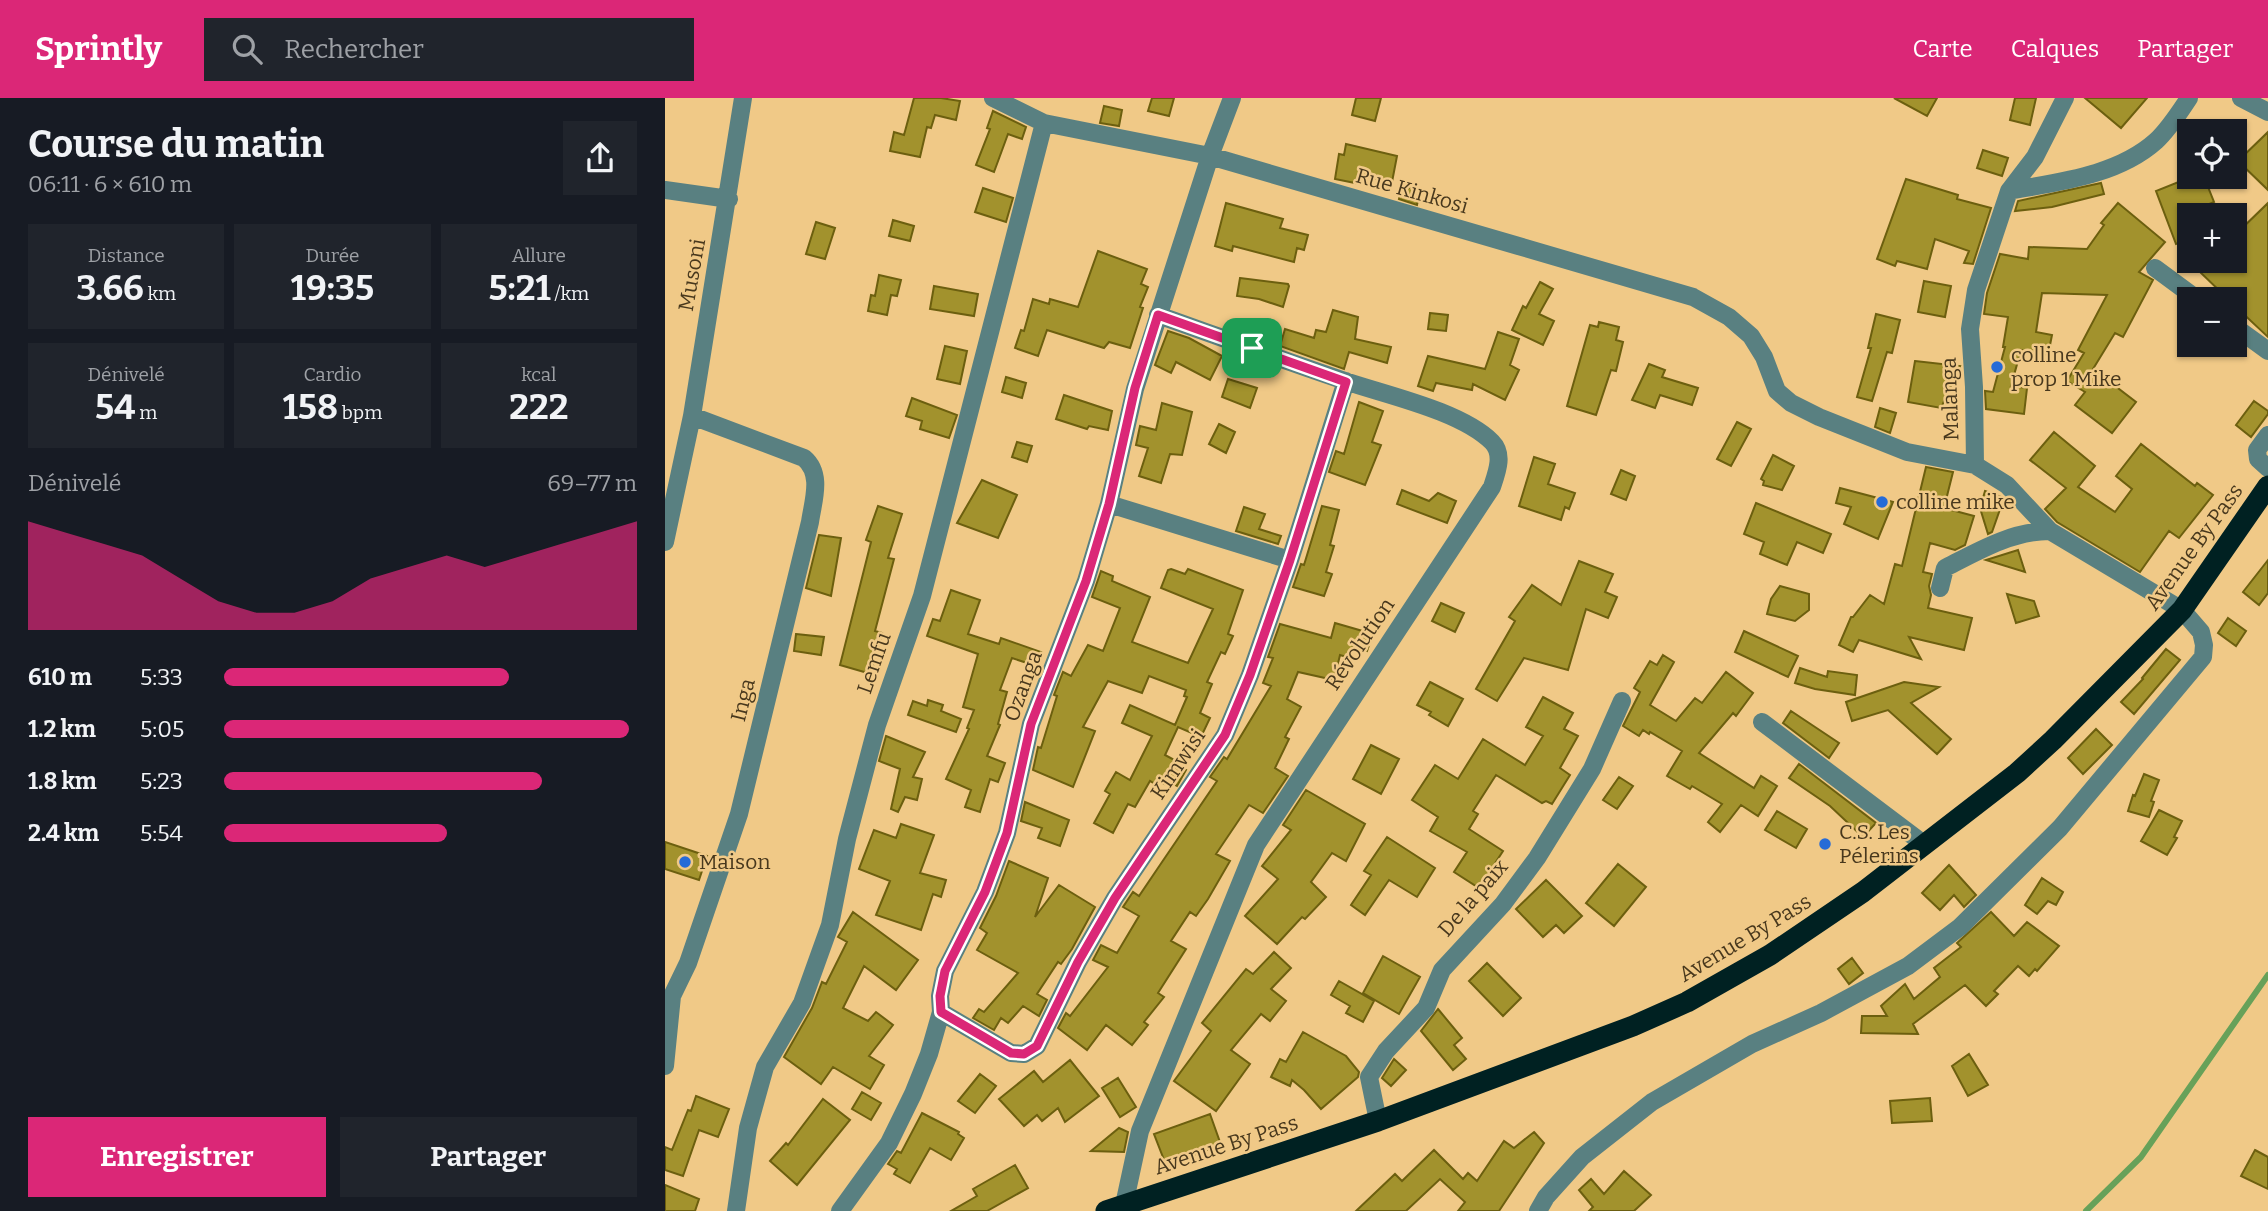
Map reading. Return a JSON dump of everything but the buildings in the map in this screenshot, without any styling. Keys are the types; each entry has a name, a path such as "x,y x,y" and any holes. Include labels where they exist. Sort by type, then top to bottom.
{"highway":[{"name":"Avenue By Pass","path":"1114,1208 1378,1121 1633,1026 1687,1002 1770,955 1863,892 2017,773 2182,610 2268,486"}],"street":[{"name":"Musoni","path":"665,542 692,416 729,200 743,98"},
{"name":"Rue Kinkosi","path":"993,98 1044,123 1210,156 1693,297 1729,317 1751,336 1765,356 1777,390 1791,403 1907,452 1975,465"},
{"name":"Ozanga","path":"840,1211 889,1143 925,1064 941,1012 940,996 945,971 985,892 1007,833 1031,724 1086,581 1109,504 1135,388 1210,156 1232,98"},
{"path":"2044,98 2063,103"},
{"path":"2008,191 2082,177 2127,160 2155,142 2189,98"},
{"path":"2241,98 2268,112"},
{"name":"Malanga","path":"2063,103 2035,157 2008,191 1976,290 1970,329 1975,387 1975,465 2007,485 2050,531 2182,610"},
{"name":"Lemfu","path":"736,1211 748,1128 765,1067 801,1003 830,925 847,839 877,724 922,596 1044,123"},
{"path":"665,190 729,200"},
{"path":"2155,268 2181,287"},
{"name":"Révolution","path":"1114,1208 1140,1131 1256,845 1492,487 1499,460 1498,450 1493,443 1463,422 1158,315"},
{"path":"2247,336 2268,351"},
{"name":"Kimwisi","path":"941,1012 1011,1053 1024,1054 1037,1046 1078,962 1115,898 1225,735 1250,675 1290,560 1346,382"},
{"name":"Inga","path":"665,1066 672,996 688,963 739,814 810,522 816,476 811,464 804,458 692,416"},
{"path":"2268,435 2257,450 2258,459 2268,468"},
{"path":"1109,504 1290,560"},
{"path":"1940,588 1945,568 1987,546 2033,531 2050,531"},
{"path":"1538,1211 1546,1197 1582,1157 1652,1102 1752,1044 1821,1013 1908,966 1959,927 2060,828 2203,657 2201,632 2182,610"},
{"name":"De la paix","path":"1378,1121 1369,1077 1386,1051 1426,1008 1442,970 1503,904 1537,858 1592,769 1622,701"},
{"path":"1762,722 1926,845"}],"waterway":[{"path":"2086,1211 2141,1157 2268,975"}],"place":[{"name":"colline prop 1 Mike","path":"1997,367"},
{"name":"colline mike","path":"1882,502"},
{"name":"C.S. Les Pélerins","path":"1825,844"},
{"name":"Maison","path":"685,862"}],"route":[{"path":"1158,315 1252,348 1346,382 1290,560 1250,675 1225,735 1115,898 1078,962 1037,1046 1024,1054 1011,1053 941,1012 940,996 945,971 985,892 1007,833 1031,724 1086,581 1109,504 1135,388 1158,315"}]}
